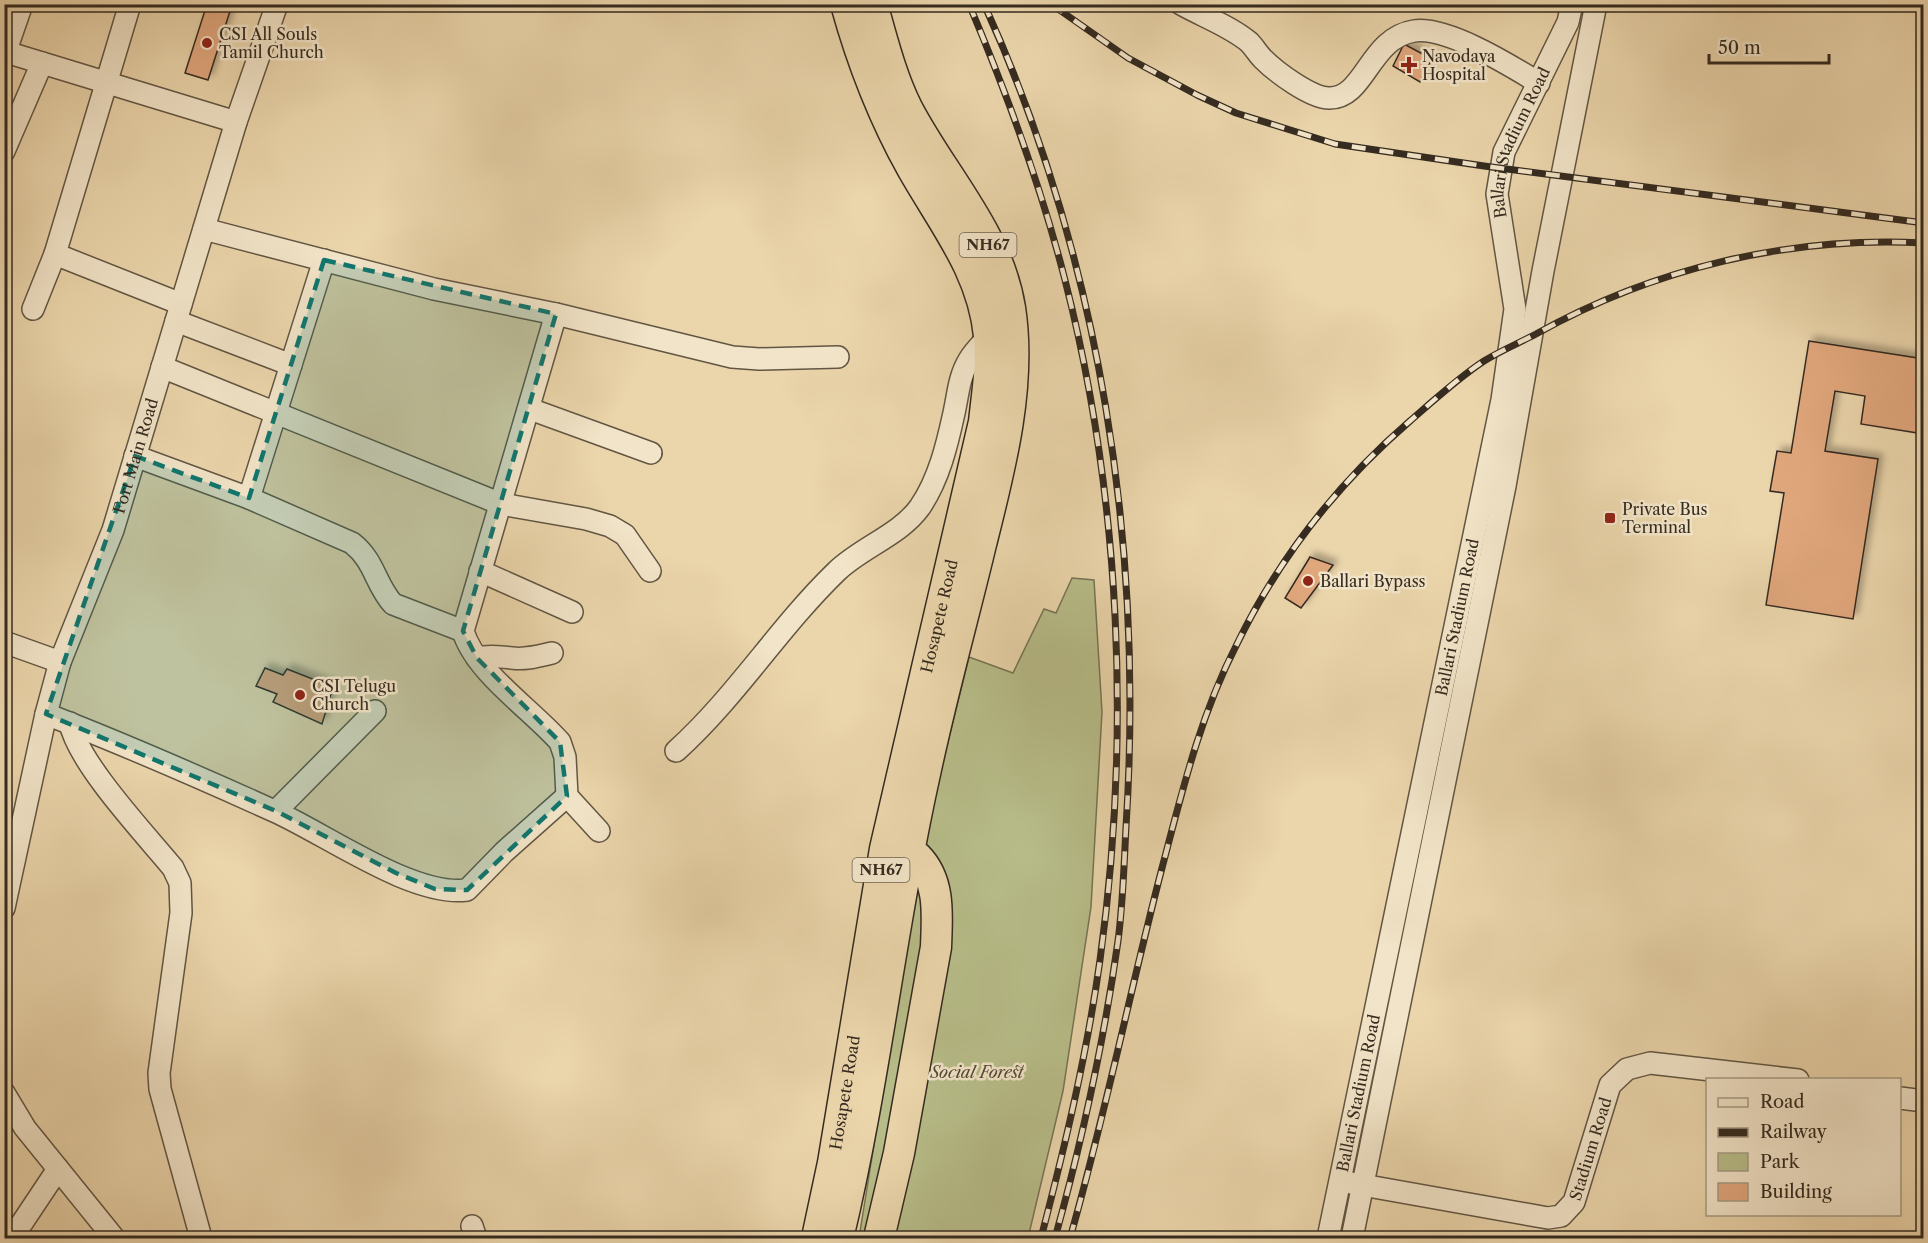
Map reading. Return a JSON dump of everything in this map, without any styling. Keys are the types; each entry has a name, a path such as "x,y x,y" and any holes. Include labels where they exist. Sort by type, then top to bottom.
{"highway":[{"name":"Hosapete Road","path":"817,1239 984,422 989,336 981,301 965,253 913,169 880,106 856,9"},
{"name":"Hosapete Road","path":"838,1239 855,1166 896,851 926,766 990,508 1010,400 1013,349 1010,306 1001,273 981,228 906,106 856,9"},
{"path":"879,1239 899,1153 936,947 935,894 926,865 918,857 896,851"}],"street":[{"path":"33,309 55,254 104,82 130,4"},
{"name":"Fort Main Road","path":"4,908 46,714 60,662 113,530 236,122 277,4"},
{"path":"1181,4 1243,38 1284,76 1321,97 1340,97 1351,90 1382,46 1396,36 1416,30 1441,34 1493,56 1539,83"},
{"name":"Ballari Stadium Road","path":"1328,1239 1502,400 1515,309 1497,194 1504,152 1568,22 1572,4"},
{"name":"Ballari Stadium Road","path":"1352,1239 1505,486 1543,271 1596,4"},
{"path":"14,15 5,54 42,63 236,122"},
{"path":"4,152 42,63"},
{"path":"204,229 434,289 556,314 732,357 759,360 838,357"},
{"path":"55,254 291,365"},
{"path":"249,498 324,260"},
{"path":"463,631 556,314"},
{"path":"676,751 728,698 838,569 871,544 905,524 919,507 933,483 949,438 962,376 969,359 989,336"},
{"path":"162,367 501,504 586,519 610,526 625,535 650,571"},
{"path":"530,409 651,453"},
{"path":"135,456 249,498 352,543 365,553 385,595 393,604 463,631 477,658 560,742 565,757 567,796 599,831"},
{"path":"1485,481 1505,486"},
{"path":"480,571 572,612"},
{"path":"4,642 60,662"},
{"path":"477,658 490,655 513,659 530,658 552,653"},
{"path":"276,811 375,711"},
{"path":"46,714 276,811 396,873 435,890 466,890 504,852 567,796"},
{"path":"70,723 72,735 89,764 173,868 180,883 181,913 159,1073 160,1089 201,1239"},
{"name":"Stadium Road","path":"1340,1181 1548,1218 1561,1216 1574,1202 1610,1085 1627,1069 1650,1063 1781,1078"},
{"path":"4,1093 25,1128 108,1236"},
{"path":"1901,1098 1923,1101"},
{"path":"12,1239 58,1169"}],"highlighted area":[{"path":"324,260 556,314 463,631 477,658 560,742 567,796 467,890 435,889 396,873 276,811 46,714 135,456 249,498"}],"green space":[{"name":"Social Forest","path":"1072,578 1094,580 1102,712 1091,907 1063,1091 1028,1238 859,1238 921,851 969,657 1013,673 1044,609 1056,613"}],"building":[{"path":"207,4 231,8 208,80 185,73"},
{"path":"1404,44 1432,59 1420,82 1393,66"},
{"path":"1809,341 1924,359 1924,434 1861,424 1865,396 1835,391 1825,451 1878,459 1853,619 1766,605 1784,493 1770,491 1777,451 1791,453"},
{"name":"Ballari Bypass","path":"1310,557 1333,565 1301,608 1285,598"},
{"path":"265,668 283,675 287,669 333,687 322,724 273,702 277,694 256,686"}],"railway":[{"path":"969,4 1022,140 1065,280 1084,363 1098,447 1109,532 1115,618 1117,704 1115,790 1110,875 1100,960 1075,1100 1041,1238"},
{"path":"984,4 1024,102 1058,202 1085,303 1106,406 1120,511 1128,616 1130,722 1120,927 1091,1091 1055,1238"},
{"path":"1051,4 1128,58 1197,95 1236,113 1335,144 1484,166 1924,223"},
{"path":"1070,1238 1095,1146 1162,868 1202,727 1223,673 1253,614 1290,553 1334,497 1383,445 1484,361 1581,311 1627,291 1675,274 1773,251 1873,242 1924,243"}],"place":[{"name":"CSI All Souls Tamil Church","path":"207,43"},
{"name":"Navodaya Hospital","path":"1409,65"},
{"name":"Private Bus Terminal","path":"1610,518"},
{"name":"Ballari Bypass","path":"1308,581"},
{"name":"CSI Telugu Church","path":"300,695"}]}
